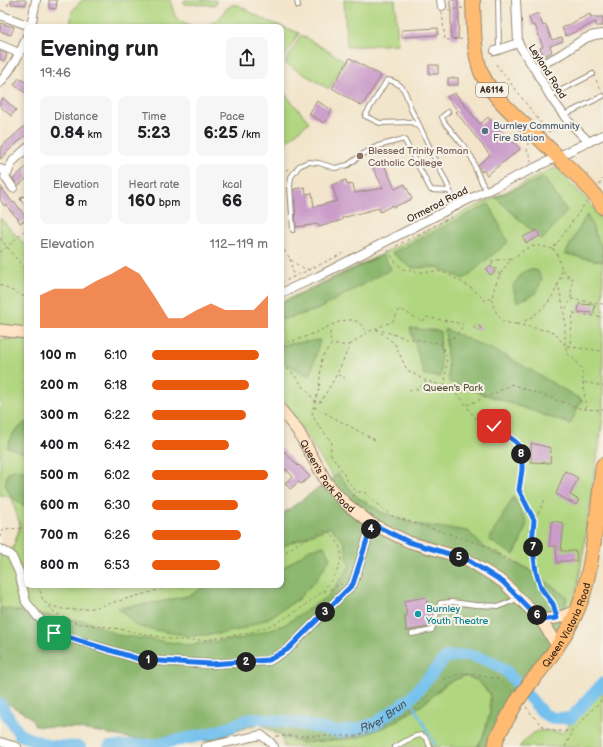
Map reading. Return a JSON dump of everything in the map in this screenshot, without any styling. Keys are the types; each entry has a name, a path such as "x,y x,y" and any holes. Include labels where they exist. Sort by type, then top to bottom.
{"highway":[{"name":"A6114","path":"473,4 477,58 482,73 494,94 593,193 602,206"},
{"name":"Queen Victoria Road","path":"495,747 497,737 517,698 558,647 570,627 582,600 589,572 601,503 603,465"}],"street":[{"path":"31,24 36,0"},
{"name":"Leyland Road","path":"516,0 518,43 564,116 589,142"},
{"path":"0,15 24,25"},
{"path":"534,68 563,53 585,38 603,34"},
{"path":"0,83 8,73 24,42"},
{"path":"497,51 518,43"},
{"path":"0,45 19,53"},
{"name":"Ormerod Road","path":"284,292 319,276 455,206 603,135"},
{"path":"13,188 4,173 24,151"},
{"path":"0,330 24,333"},
{"name":"Queen's Park Road","path":"284,414 298,431 327,483 345,502 372,524 409,542 466,559 503,582 540,620 558,647"},
{"path":"0,549 11,555 18,572 26,602 54,633 142,660 211,664 269,660 288,649 353,584 372,524"},
{"path":"540,620 557,618 577,611"},
{"path":"206,747 261,735 274,747"},
{"path":"0,742 17,747"}],"lane":[{"path":"297,0 298,6"},
{"path":"497,51 498,0"},
{"path":"550,96 593,74"},
{"path":"421,129 412,122 380,123 365,116 387,80 394,81 406,91 412,109 450,191 455,206"},
{"path":"564,116 603,94"},
{"path":"448,112 442,117 444,122 472,158 486,191"},
{"path":"293,230 290,186 291,177 299,166 308,162 319,163 335,168 348,165 363,154 378,146 404,140 432,190 450,191"},
{"path":"412,634 432,630 440,603 452,602 500,606 520,598"},
{"path":"395,747 415,736 421,735 424,736 430,747"}],"path":[{"path":"8,0 8,6"},
{"path":"473,4 442,10 445,40 475,38"},
{"path":"496,64 549,132 564,125"},
{"path":"593,74 603,94"},
{"path":"531,130 527,152 530,155 531,170"},
{"path":"553,248 586,200 603,179"},
{"path":"0,252 24,231"},
{"path":"0,238 24,268"},
{"path":"514,324 526,320 537,313 551,299 560,279 561,269 557,254 553,248 535,246 526,249 515,256 505,267 498,280 492,298 493,305 502,321 514,324 554,332 565,346 568,354 582,369 586,409"},
{"path":"284,249 294,263 302,268 310,270"},
{"path":"388,250 396,264 403,269 414,272 438,271 448,274 473,289 485,301 492,298"},
{"path":"289,256 293,272 291,278"},
{"path":"500,276 490,261 514,258"},
{"path":"561,269 572,278 571,299 564,312"},
{"path":"560,279 569,276"},
{"path":"558,284 565,319 565,346"},
{"path":"0,285 24,297"},
{"path":"571,299 603,304"},
{"path":"316,402 321,402 337,374 350,345 368,332 393,321 400,310 423,322 426,317 463,325 456,336 440,343 405,338 376,329 395,344 407,370 426,381 445,386 462,399 474,417 486,424 494,426 516,442 520,449 522,462 519,490 534,520"},
{"path":"603,317 573,313 570,344 570,347 603,350"},
{"path":"284,342 301,338 338,322 353,320 360,323 368,332"},
{"path":"324,329 330,332 331,345 322,357 319,390 312,412 315,420 332,443 330,453 347,480 357,492 364,492 392,516 487,546 503,557 536,572"},
{"path":"440,343 447,356 445,386"},
{"path":"565,346 570,344"},
{"path":"331,345 350,345"},
{"path":"284,367 290,370 316,402"},
{"path":"337,374 345,378"},
{"path":"408,390 418,389 426,381"},
{"path":"583,382 603,386"},
{"path":"466,405 498,392 511,384 582,409 603,410"},
{"path":"314,407 375,440"},
{"path":"546,498 534,520 532,543 536,572 541,588 553,604 557,618"},
{"path":"0,537 4,529 24,528"},
{"path":"39,588 43,600 54,613 76,623 114,628 175,640 204,640 248,633 275,624 300,609 321,593 338,570 342,559 340,546 330,532 324,531 300,542 284,553"},
{"path":"321,593 355,578"},
{"path":"47,605 62,609 77,610 93,608 162,588"},
{"path":"261,735 356,736 388,724 417,707 437,685 445,679 463,673 499,679 543,726 549,730 573,731"},
{"path":"565,747 573,731 603,698"}],"green space":[{"path":"82,0 170,0 176,18 185,24 70,24 72,11"},
{"path":"184,0 216,0 216,5 184,4"},
{"path":"344,0 395,0 398,44 347,47"},
{"path":"232,5 238,5 275,24 210,24 221,17 226,9"},
{"path":"284,27 299,33 284,58"},
{"path":"301,35 345,61 329,89 285,63"},
{"path":"284,93 309,122 284,143"},
{"name":"Queen's Park","path":"554,168 559,170 592,206 603,222 603,418 578,585 572,604 557,610 384,523 349,496 328,470 284,401 284,301 368,261"},
{"path":"544,178 567,211 542,240 495,197"},
{"path":"489,204 508,242 464,279 436,267 412,268 392,253"},
{"path":"587,214 603,251 603,262 565,254"},
{"path":"0,218 24,244 24,333 0,330"},
{"path":"383,255 391,269 317,310 284,319 284,303"},
{"path":"530,269 538,271 542,280 535,294 517,302 513,286 522,273"},
{"path":"410,328 440,331 441,377 424,375"},
{"path":"445,329 506,356 582,400 570,424 449,382"},
{"path":"0,339 24,339 24,588 284,588 284,513 327,483 409,542 282,663 142,660 0,611 0,547 11,554 20,526 12,498 0,495"},
{"path":"320,340 310,376 284,363 284,345"},
{"path":"24,424 24,453 7,447 14,432"},
{"path":"17,469 24,472 24,505 12,498 5,484 8,472"},
{"path":"338,474 356,496 381,512 414,524 468,531 483,547 534,572 567,597 563,621 547,649 526,672 506,703 490,741 489,747 477,747 483,737 490,713 490,694 477,680 464,676 447,683 421,706 389,725 357,738 302,743 282,737 260,724 247,727 211,741 133,739 73,728 35,726 30,717 9,704 0,710 0,608 89,622 118,635 188,645 239,639 284,625 328,596 350,567 344,542 330,527 284,546 284,513"},
{"path":"513,497 527,522 514,555 489,540"},
{"path":"324,546 330,558 317,579 297,600 267,619 239,630 218,634 191,636 160,631 136,626 118,608 160,602 191,595 202,588 284,588 284,567 310,549"},
{"path":"464,676 477,680 490,694 490,713 483,737 477,747 284,747 282,737 302,743 420,706 447,683"},
{"path":"603,688 603,747 519,747 529,736 538,731 562,733"}],"building":[{"path":"11,0 26,0 26,5 11,4"},
{"path":"49,0 57,0 56,9 49,8"},
{"path":"450,0 458,0 458,39 451,38"},
{"path":"538,13 543,26 546,25 552,40 562,37 563,41 550,46 552,52 544,56 540,48 543,47 535,25 532,26 529,17"},
{"path":"590,14 591,17 603,17 603,26 596,26 596,22 566,36 562,28"},
{"path":"0,23 14,27 11,35 0,31"},
{"path":"438,28 438,35 402,37 402,30"},
{"path":"0,51 7,54 5,61 0,59"},
{"path":"350,58 381,76 362,106 332,88"},
{"path":"429,65 438,65 438,74 429,74"},
{"path":"19,78 24,81 24,92 14,85"},
{"path":"448,78 458,78 458,85 448,85"},
{"name":"Burnley Community Fire Station","path":"455,93 480,124 488,117 507,142 511,139 520,149 487,175 483,170 482,172 478,165 490,155 456,112 458,111 447,97"},
{"path":"3,98 16,110 11,116 0,106 0,102"},
{"path":"317,101 332,110 324,123 309,114"},
{"path":"24,127 24,137 0,159 0,149 3,147 2,146"},
{"path":"383,162 395,189 405,184 412,199 394,207 393,205 380,212 379,208 342,218 342,220 319,227 319,224 296,227 294,189 305,187 306,194 312,193 314,207 337,201 332,185 346,180 347,185 353,184 355,193 383,188 373,168"},
{"path":"24,169 24,181 18,186 13,179"},
{"path":"0,186 13,203 15,202 24,215 24,221 20,223 17,217 11,212 6,204 4,206 0,199"},
{"path":"537,230 540,236 526,243 523,237"},
{"path":"491,266 495,272 490,275 486,269"},
{"path":"579,304 595,305 594,313 578,312"},
{"path":"477,324 481,328 478,331 473,327"},
{"path":"531,443 551,448 550,463 531,462"},
{"path":"284,451 310,477 301,484 299,482 290,489 285,483 293,477 286,469 284,471"},
{"path":"565,471 578,478 570,495 579,500 576,505 556,494"},
{"path":"552,521 564,523 561,551 576,551 577,561 560,561 560,563 557,563 556,546 549,546"},
{"name":"Burnley Youth Theatre","path":"426,597 427,611 429,612 431,622 429,627 406,631 405,616 407,616 404,601"}],"waterway":[{"name":"River Brun","path":"109,747 158,744 199,736 224,729 252,718 296,723 338,732 357,729 376,723 411,698 446,657 468,655 490,661 506,671 544,714 553,718 571,718 603,683"},
{"path":"410,699 436,746"},
{"name":"River Brun","path":"0,704 20,735 50,746 80,747"}],"place":[{"name":"Burnley Community Fire Station","path":"485,131"},
{"name":"Blessed Trinity Roman Catholic College","path":"360,156"},
{"name":"Burnley Youth Theatre","path":"418,614"}],"route":[{"path":"54,633 142,660 211,664 269,660 288,649 353,584 372,524 409,542 466,559 503,582 534,612 540,620 557,618 553,604 541,588 536,572 532,543 534,520 519,490 522,470 520,449 511,437 494,426"}]}
